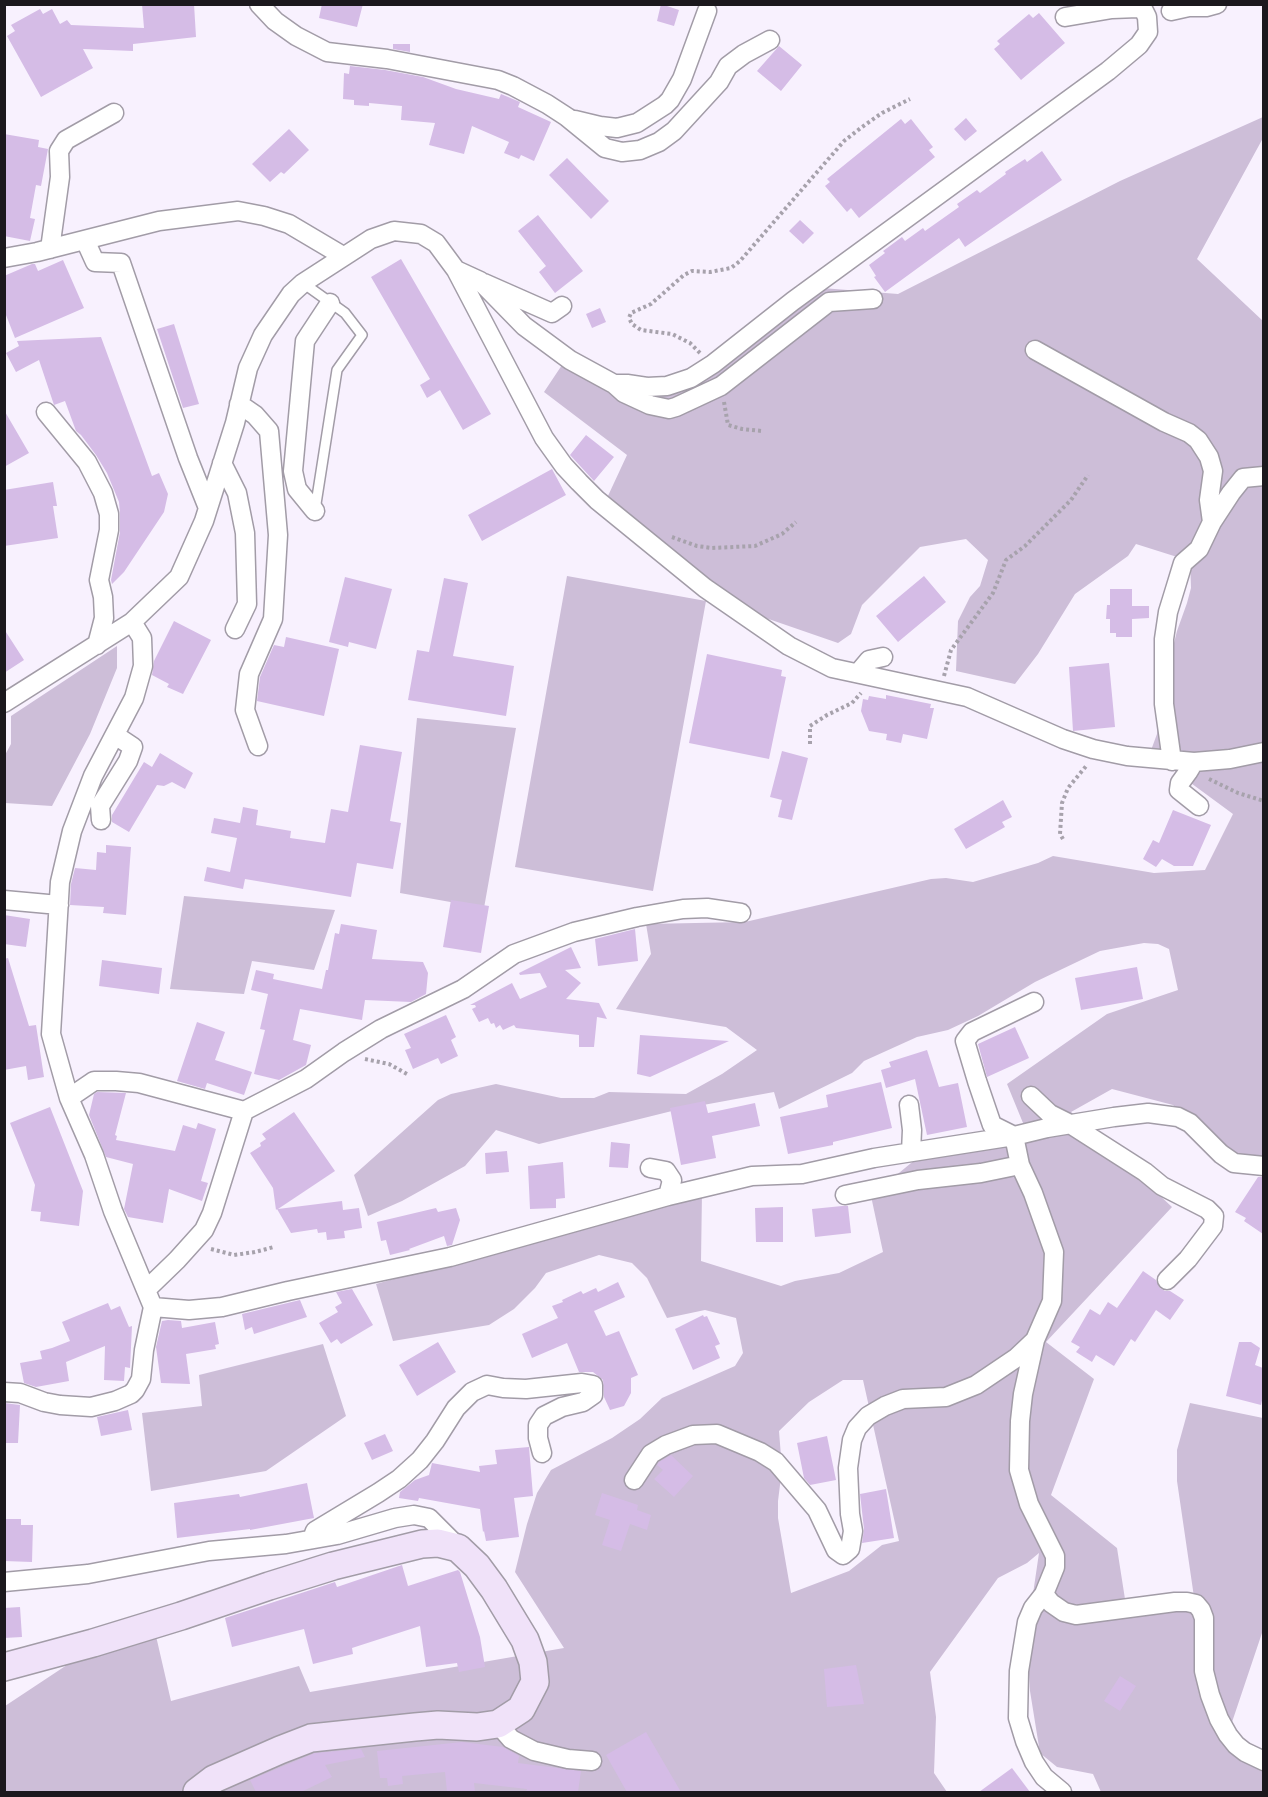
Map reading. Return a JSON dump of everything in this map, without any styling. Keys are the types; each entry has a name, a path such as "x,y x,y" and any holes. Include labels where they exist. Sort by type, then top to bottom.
{"street":[{"path":"259,4 275,21 296,36 327,52 387,59 498,80 529,93 567,117 605,147 622,152 640,150 659,142 674,131 719,82 728,66 770,40"},
{"path":"1171,11 1217,4"},
{"path":"614,384 667,386 691,378 713,364 906,217 1108,71 1139,45 1148,32 1147,17 1143,9 1138,8 1112,9 1065,17"},
{"path":"567,117 592,125 617,128 637,123 658,111 670,100 682,79 707,11"},
{"path":"50,249 60,177 59,151 66,140 114,113"},
{"path":"4,258 50,249 159,221 238,211 289,224 343,256"},
{"path":"4,703 132,622 179,577 208,508 248,368 262,335 291,294 303,283 371,239 394,231 421,234 436,243 456,270 544,438 564,466 597,500 705,588 789,646 831,668 967,697 1063,739 1097,750 1127,756 1196,762 1230,759 1263,752"},
{"path":"85,240 95,262 121,262 188,458 208,508"},
{"path":"456,270 552,313 562,306"},
{"path":"480,281 524,326 570,360 614,384 631,397 650,405 669,409 721,386 829,302 873,298"},
{"path":"315,511 297,489 293,471 305,341 330,303"},
{"path":"1035,350 1198,440 1209,457 1212,471 1209,500 1212,522"},
{"path":"239,404 255,415 269,431 278,535 273,619 249,675 245,710 258,746"},
{"path":"46,412 87,462 103,493 109,514 109,531 99,580 104,618 97,645"},
{"path":"222,463 237,493 245,533 247,604 235,629"},
{"path":"1172,761 1164,704 1164,639 1168,612 1183,563 1199,549 1212,522 1230,493 1243,478 1263,476"},
{"path":"4,1392 20,1393 60,1405 91,1407 115,1401 130,1394 141,1379 144,1350 153,1307 113,1211 94,1155 69,1098 51,1034 60,882 72,831 93,776 134,698 143,666 142,638 132,622"},
{"path":"864,675 868,660 883,657"},
{"path":"101,819 100,806 128,761 133,747 115,735"},
{"path":"1196,762 1180,783 1179,790 1199,806"},
{"path":"4,900 59,905"},
{"path":"69,1098 94,1081 116,1081 139,1083 244,1111 306,1079 381,1029 463,989 514,954 574,932 638,917 683,909 707,908 741,913"},
{"path":"1014,1136 992,1125 965,1041 972,1032 1034,1002"},
{"path":"1031,1096 1050,1114 1070,1124 1145,1172 1162,1186 1207,1209 1214,1216 1213,1226 1167,1280"},
{"path":"909,1105 912,1130 911,1152"},
{"path":"147,1289 204,1230 212,1214 244,1111"},
{"path":"153,1307 189,1310 222,1307 461,1254 668,1196 752,1176 802,1174 874,1158 1014,1136 1114,1117 1148,1113 1178,1117 1190,1123 1221,1154 1234,1162 1262,1167"},
{"path":"1014,1136 1020,1165 1033,1193 1054,1252 1052,1301 1035,1341 1023,1394 1018,1470 1029,1504 1055,1556 1055,1567 1044,1594 1033,1608 1027,1622 1019,1671 1018,1718 1034,1762 1044,1777 1062,1792"},
{"path":"845,1195 918,1180 981,1173 1020,1165"},
{"path":"650,1168 666,1171 672,1180 668,1196"},
{"path":"634,1480 651,1454 666,1445 693,1435 717,1434 760,1452 776,1462 817,1510 836,1550 843,1555 850,1549 853,1531 850,1514 849,1468 852,1440 857,1428 868,1416 903,1399 946,1396 976,1385 1016,1358 1035,1341"},
{"path":"312,1539 315,1531 385,1488 420,1460 456,1408 472,1392 487,1385 526,1389 582,1383 593,1385 593,1395 584,1402 562,1407 544,1416 538,1425 538,1438 542,1453"},
{"path":"4,1582 88,1574 209,1551 286,1544 337,1535 395,1518 414,1515 429,1518 477,1566 525,1640 533,1662 535,1682 521,1709 498,1724 477,1727 416,1726 310,1738 214,1779 197,1792"},
{"path":"4,1667 181,1616 333,1566 422,1544 438,1543 458,1548"},
{"path":"1044,1594 1051,1603 1064,1612 1076,1615 1174,1602 1196,1604 1204,1618 1204,1671 1219,1719 1236,1745 1263,1761"},
{"path":"498,1724 511,1739 534,1751 568,1759 592,1761"}],"lane":[{"path":"303,283 345,313 362,335 337,370 315,511"}],"path":[{"path":"701,371 700,353 690,343 672,334 641,330 632,324 629,318 631,313 651,304 684,275 692,271 710,272 731,268 740,261 844,141 882,113 910,99"},
{"path":"721,386 728,425 741,429 762,430"},
{"path":"939,691 951,650 993,593 1006,560 1025,546 1071,500 1088,475"},
{"path":"669,536 697,546 712,548 754,546 782,534 796,522"},
{"path":"810,744 810,726 852,703 861,693 864,675"},
{"path":"1063,840 1060,834 1062,802 1068,788 1089,764 1097,750"},
{"path":"1196,762 1202,776 1238,793 1263,801"},
{"path":"344,1052 389,1064 406,1074"},
{"path":"193,1243 234,1255 274,1247"}],"shaded area":[{"path":"1263,117 1263,138 1197,259 1263,321 1263,1157 1225,1154 1173,1105 1112,1089 1071,1112 1172,1207 1046,1342 1094,1379 1051,1495 1117,1548 1125,1599 1194,1597 1177,1481 1177,1450 1190,1403 1263,1418 1263,1630 1227,1737 1263,1750 1263,1792 1101,1792 1093,1774 1057,1767 1040,1753 1030,1691 1028,1656 1029,1621 1039,1553 1027,1563 998,1578 930,1672 936,1717 934,1773 947,1792 5,1792 5,1706 150,1610 171,1701 299,1666 310,1692 564,1648 515,1572 537,1493 551,1470 612,1438 640,1419 662,1398 735,1366 743,1353 736,1318 705,1310 667,1318 647,1278 632,1263 599,1255 546,1273 514,1309 489,1325 393,1341 376,1284 702,1192 701,1261 781,1286 795,1281 839,1273 883,1252 871,1196 922,1154 1030,1140 1007,1084 1107,1014 1178,990 1169,949 1158,944 1144,943 1100,951 1035,982 978,1016 948,1030 917,1037 864,1061 852,1073 779,1109 774,1092 676,1110 539,1144 496,1130 465,1166 402,1201 368,1216 354,1175 438,1100 451,1094 496,1084 561,1098 594,1098 609,1092 686,1094 722,1074 757,1050 726,1027 616,1009 651,954 646,924 745,922 931,879 946,878 973,882 1038,863 1053,856 1154,873 1205,870 1233,814 1150,753 1157,734 1164,683 1191,588 1190,557 1174,556 1136,544 1128,556 1075,594 1038,654 1015,684 956,671 958,621 970,597 980,586 988,560 966,539 920,547 862,605 851,634 838,643 757,615 607,498 627,455 544,392 572,350 609,383 676,375 822,288 898,294 1120,181","holes":["843,1380 863,1380 899,1541 882,1545 849,1571 791,1593 778,1518 782,1469 779,1431 809,1402"]},
{"path":"567,576 706,601 653,891 515,867"},
{"path":"117,646 117,668 90,734 52,806 5,803 5,755 11,744 11,716"},
{"path":"417,718 516,728 484,908 400,893"},
{"path":"184,896 335,910 314,970 252,961 244,994 170,989"},
{"path":"323,1344 346,1416 266,1471 151,1491 142,1413 202,1406 199,1375"}],"building":[{"path":"142,4 194,4 196,37 133,44 133,51 83,49 93,68 41,97 7,36 15,31 11,25 40,9 43,14 52,9 60,24 67,20 71,25 144,28"},
{"path":"322,4 363,4 357,27 319,18"},
{"path":"661,4 679,10 674,26 657,21"},
{"path":"1039,13 1065,43 1021,80 994,49 1000,44 997,41 1029,14 1033,18"},
{"path":"393,44 410,44 410,52 393,49"},
{"path":"779,46 802,65 781,91 757,71"},
{"path":"350,66 423,77 456,89 499,99 501,94 520,102 518,107 551,122 534,161 521,155 519,159 504,153 509,142 472,126 464,154 429,145 435,123 401,120 402,106 369,103 369,106 354,105 354,100 343,99 344,73 349,74"},
{"path":"966,118 977,131 965,141 954,129"},
{"path":"901,119 905,124 911,119 933,147 929,150 935,157 859,218 851,208 847,212 825,186 830,182 827,179"},
{"path":"289,129 309,150 284,174 281,172 270,182 252,164"},
{"path":"4,134 39,140 38,147 48,149 41,186 36,185 30,218 35,219 30,241 4,236"},
{"path":"1042,151 1062,180 965,247 959,238 885,292 874,277 876,276 869,265 885,253 883,251 902,237 905,241 923,228 925,231 959,207 957,204 977,190 980,193 1006,174 1005,172 1025,159 1027,162"},
{"path":"567,158 609,201 591,219 549,175"},
{"path":"538,215 583,271 555,293 539,272 546,266 518,231"},
{"path":"800,220 814,233 803,244 789,231"},
{"path":"401,259 491,414 463,430 440,390 427,398 420,385 430,379 371,277"},
{"path":"63,260 84,308 15,338 4,310 4,276 32,264 35,264 38,271"},
{"path":"600,308 606,322 592,328 586,314"},
{"path":"174,324 199,404 183,408 157,329"},
{"path":"101,337 152,476 159,473 168,494 164,512 124,572 112,584 120,532 120,514 119,502 107,473 96,455 76,431 65,401 54,405 39,360 16,372 6,353 19,346 17,341"},
{"path":"4,410 29,453 4,467"},
{"path":"586,435 614,457 594,481 570,455"},
{"path":"552,469 566,495 482,541 468,515"},
{"path":"53,482 57,506 53,506 58,538 4,546 4,490"},
{"path":"924,576 946,602 898,642 876,616"},
{"path":"345,577 392,589 376,649 349,642 348,647 329,642"},
{"path":"444,578 468,583 453,656 514,666 506,716 408,700 417,650 429,652"},
{"path":"1110,589 1132,589 1132,606 1149,606 1149,618 1132,619 1132,637 1116,637 1116,633 1110,633 1110,619 1106,619 1107,605 1110,605"},
{"path":"174,621 211,640 183,694 167,687 169,684 152,675 154,661"},
{"path":"4,629 24,660 4,673"},
{"path":"286,637 339,649 324,716 257,701 260,677 274,645 284,647"},
{"path":"707,654 782,670 781,676 786,677 769,759 689,743"},
{"path":"1109,663 1115,727 1073,731 1069,667"},
{"path":"886,695 931,704 930,708 934,708 927,739 903,734 901,743 886,740 887,734 869,731 861,711 863,699 868,700 869,696 886,699"},
{"path":"360,745 402,752 390,821 401,823 393,869 357,863 351,897 245,879 243,889 204,881 207,867 230,872 237,838 211,833 214,818 240,823 243,807 258,810 256,825 291,831 290,838 325,843 331,809 348,812"},
{"path":"782,751 808,758 792,820 778,817 782,800 770,797"},
{"path":"160,753 193,773 185,789 172,782 164,786 157,785 129,832 112,822 112,815 144,762 152,767"},
{"path":"1003,800 1012,817 1002,822 1005,827 966,849 954,829"},
{"path":"1173,810 1211,825 1193,866 1174,866 1162,859 1156,867 1143,859 1153,840 1159,843"},
{"path":"106,845 131,847 126,915 103,913 104,907 70,905 71,884 75,868 96,870 97,852 106,853"},
{"path":"451,900 489,906 481,953 443,947"},
{"path":"4,915 30,919 26,947 4,944"},
{"path":"341,924 377,930 372,959 423,962 428,973 426,994 411,1002 365,1000 362,1020 300,1009 293,1040 311,1045 306,1065 279,1080 254,1074 265,1030 260,1029 268,994 251,990 256,970 274,974 273,979 322,989 335,933 339,934"},
{"path":"635,929 638,961 598,966 595,939"},
{"path":"571,947 581,968 565,970 581,983 566,999 599,1003 607,1019 597,1017 594,1047 579,1047 579,1035 516,1028 514,1025 503,1030 500,1025 496,1028 494,1023 491,1024 488,1018 479,1022 472,1009 476,1007 475,1005 470,1005 512,983 520,999 547,987 540,973 520,975 519,973"},
{"path":"8,958 29,1026 36,1025 44,1077 28,1080 26,1066 4,1070 4,959"},
{"path":"102,960 162,968 159,994 99,986"},
{"path":"1137,967 1143,999 1081,1010 1075,978"},
{"path":"446,1015 456,1037 451,1040 458,1056 441,1064 438,1058 413,1069 405,1050 411,1048 404,1034"},
{"path":"197,1022 225,1032 215,1060 252,1072 244,1095 207,1083 205,1089 177,1081"},
{"path":"1015,1027 1029,1058 987,1077 978,1044"},
{"path":"640,1035 729,1041 650,1077 637,1074"},
{"path":"927,1050 939,1087 958,1083 967,1127 927,1135 915,1079 886,1088 881,1070 891,1067 889,1062"},
{"path":"881,1082 892,1128 833,1142 833,1145 788,1154 780,1117 828,1107 826,1095"},
{"path":"97,1092 126,1093 115,1135 116,1140 175,1151 183,1125 196,1129 198,1123 216,1129 201,1181 208,1183 202,1201 169,1189 163,1223 128,1217 124,1209 133,1164 106,1157 89,1115 94,1094"},
{"path":"705,1101 708,1113 755,1103 760,1126 712,1136 716,1158 681,1165 670,1108"},
{"path":"50,1107 83,1191 79,1226 40,1221 41,1212 31,1211 35,1185 10,1123"},
{"path":"294,1112 335,1171 278,1209 342,1201 343,1210 359,1208 362,1228 344,1231 345,1238 327,1240 326,1232 318,1233 317,1229 291,1233 276,1210 273,1188 250,1153 261,1146 260,1143 266,1139 262,1134"},
{"path":"611,1142 630,1144 628,1168 609,1167"},
{"path":"507,1151 509,1172 486,1174 485,1153"},
{"path":"563,1162 565,1198 556,1199 556,1208 530,1209 528,1166"},
{"path":"1258,1177 1263,1177 1263,1234 1244,1221 1246,1218 1235,1212"},
{"path":"848,1206 851,1233 815,1237 812,1209"},
{"path":"783,1207 783,1242 756,1242 755,1208"},
{"path":"436,1208 438,1212 456,1208 460,1220 452,1245 447,1246 444,1236 410,1250 390,1255 386,1240 381,1241 377,1222"},
{"path":"1143,1271 1156,1280 1160,1288 1184,1300 1170,1320 1156,1310 1135,1342 1131,1339 1114,1366 1096,1355 1092,1362 1076,1352 1080,1347 1071,1342 1090,1309 1100,1315 1108,1302 1117,1308"},
{"path":"618,1282 625,1297 594,1311 606,1336 619,1331 638,1375 631,1378 631,1393 624,1406 610,1410 604,1397 603,1380 593,1372 579,1372 567,1343 532,1358 522,1334 558,1318 552,1306 563,1302 562,1300 581,1291 583,1294 596,1288 598,1292"},
{"path":"352,1289 373,1325 341,1344 337,1339 331,1343 319,1323 338,1312 335,1307 342,1303 336,1292"},
{"path":"300,1300 307,1317 254,1334 252,1327 245,1330 242,1314"},
{"path":"108,1303 111,1310 120,1306 129,1327 132,1326 130,1368 125,1367 124,1381 104,1380 105,1346 66,1362 69,1381 36,1387 24,1383 20,1363 42,1359 40,1351 70,1341 62,1322"},
{"path":"703,1315 707,1316 720,1344 715,1346 720,1358 693,1370 675,1329"},
{"path":"162,1321 181,1321 182,1328 215,1322 219,1344 215,1345 216,1349 186,1354 190,1384 161,1383 156,1347"},
{"path":"438,1342 456,1372 417,1396 399,1365"},
{"path":"1239,1342 1251,1342 1260,1348 1255,1365 1263,1368 1261,1405 1226,1396"},
{"path":"4,1403 20,1405 18,1443 4,1443"},
{"path":"128,1410 132,1430 101,1436 97,1417"},
{"path":"385,1434 393,1451 372,1460 364,1443"},
{"path":"827,1436 836,1480 810,1485 804,1478 797,1443"},
{"path":"529,1447 533,1496 514,1498 519,1537 486,1541 480,1509 419,1498 418,1501 399,1498 400,1492 415,1480 429,1475 432,1463 480,1472 479,1466 497,1464 495,1450"},
{"path":"671,1455 693,1476 674,1497 654,1479 663,1470 657,1465 659,1462"},
{"path":"307,1483 314,1518 250,1530 177,1538 174,1503 239,1494 240,1497"},
{"path":"886,1489 894,1538 862,1543 864,1529 860,1494"},
{"path":"602,1493 638,1505 637,1510 651,1515 647,1530 630,1524 621,1551 602,1545 610,1520 595,1515"},
{"path":"4,1519 21,1519 21,1525 33,1525 32,1562 4,1561"},
{"path":"402,1565 408,1586 458,1570 460,1572 480,1637 485,1667 459,1672 457,1663 426,1667 420,1626 352,1648 353,1654 313,1664 304,1629 232,1647 225,1618 335,1582 337,1587"},
{"path":"20,1607 22,1637 4,1638 4,1608"},
{"path":"856,1665 864,1704 827,1707 824,1669"},
{"path":"1120,1676 1136,1686 1120,1711 1104,1701"},
{"path":"646,1732 681,1792 627,1792 624,1787 606,1755"},
{"path":"462,1742 503,1747 519,1756 518,1763 581,1771 578,1792 526,1792 527,1789 474,1783 475,1792 447,1792 445,1772 402,1776 403,1784 388,1786 387,1778 380,1778 377,1751"},
{"path":"361,1749 365,1757 325,1765 332,1777 301,1792 256,1792 250,1780 315,1753"},
{"path":"1012,1768 1030,1792 979,1792"}]}
